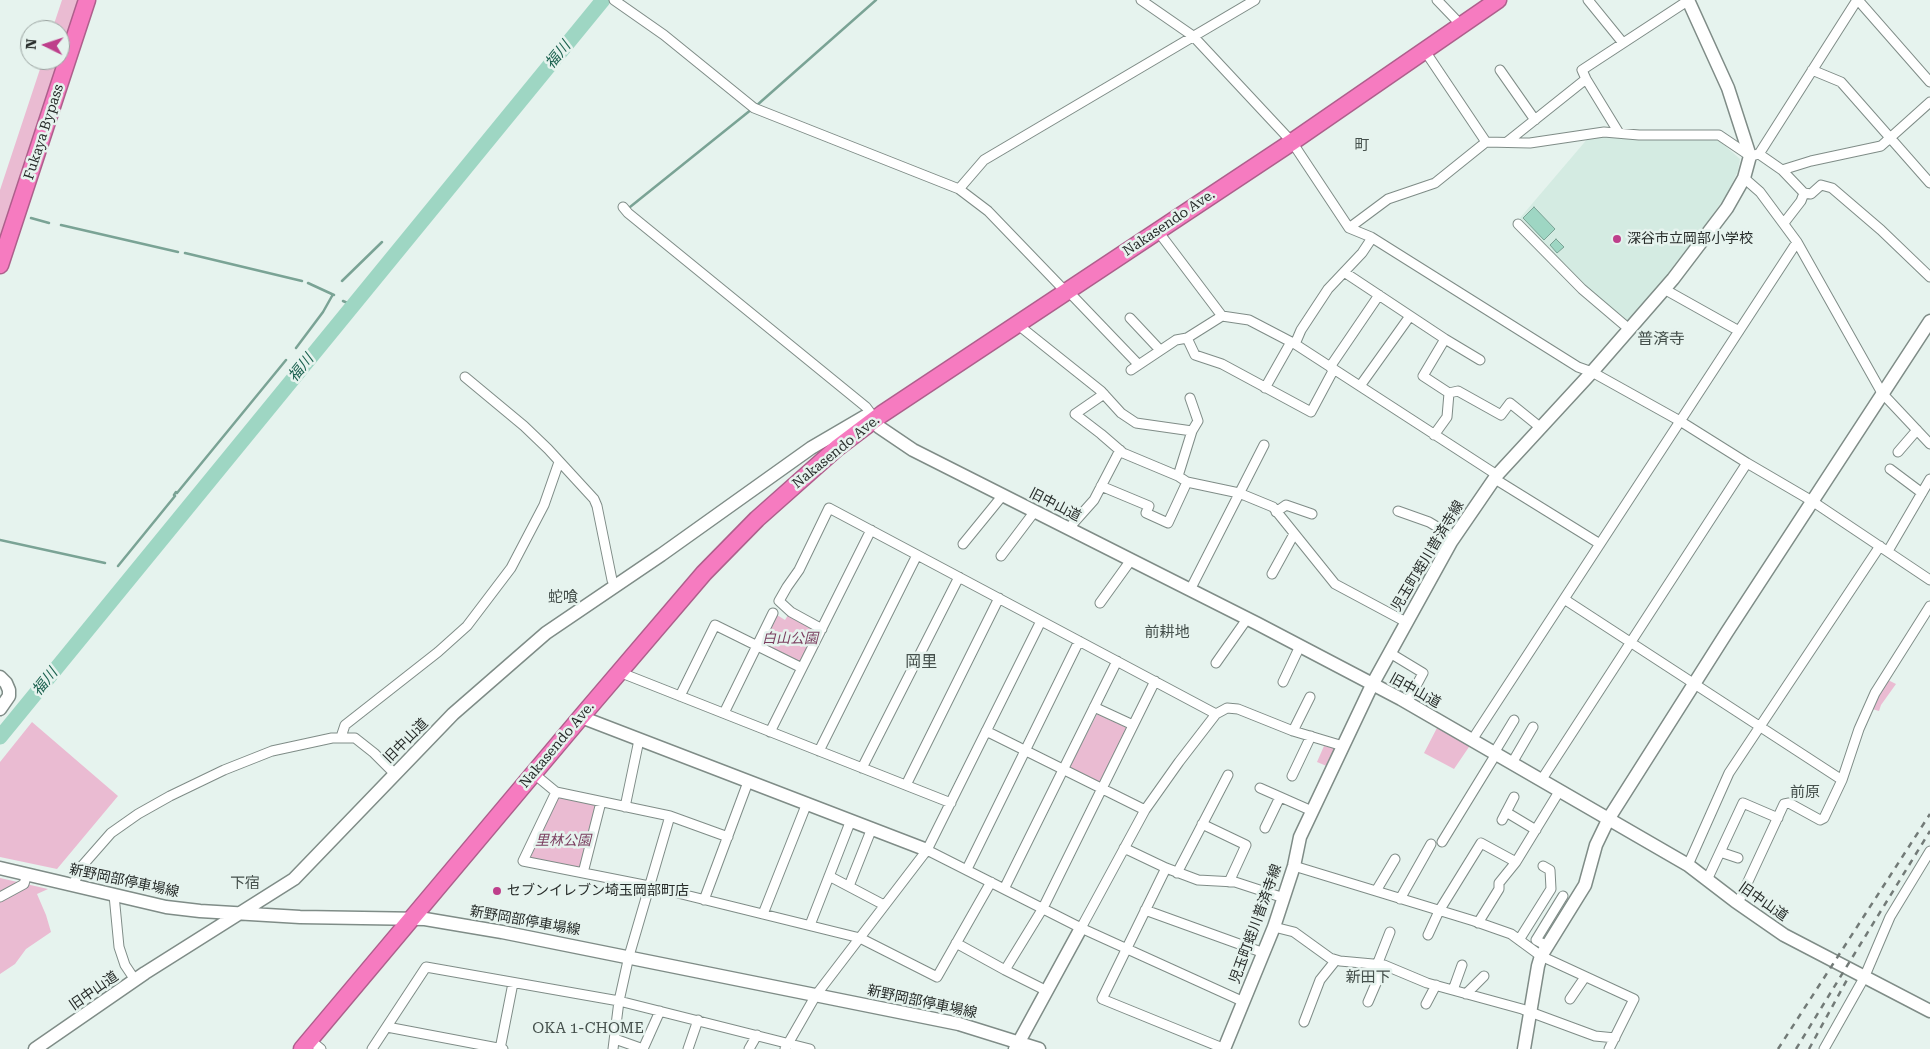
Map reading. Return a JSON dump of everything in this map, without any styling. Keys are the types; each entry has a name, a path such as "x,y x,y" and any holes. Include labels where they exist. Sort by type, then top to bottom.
{"highway":[{"name":"Fukaya Bypass","path":"0,265 87,0"},
{"name":"Nakasendo Ave.","path":"311,1046 410,918 704,573 757,519 820,463 875,419 1292,142 1498,0"}],"street":[{"path":"614,0 664,35 754,108 959,189 988,211 1067,291 1134,367 1176,340 1187,338 1222,316 1250,320 1293,343 1496,478 1600,544"},
{"path":"1142,0 1193,36 1292,142 1349,228 1372,238 1578,367 1592,372 1680,421 1746,463 1812,501 1930,580"},
{"path":"959,189 984,160 1255,0"},
{"path":"1437,0 1462,25"},
{"path":"1588,0 1623,43"},
{"path":"1620,133 1586,80 1582,70 1689,0 1728,88 1754,155"},
{"path":"1754,155 1857,0 1930,82"},
{"path":"1425,51 1486,142"},
{"path":"1500,70 1535,120"},
{"path":"1812,70 1841,82 1930,183"},
{"path":"1507,142 1586,80"},
{"path":"1782,170 1811,160 1881,146 1930,102"},
{"path":"1349,228 1388,199 1435,184 1486,142 1530,142 1604,132 1639,135 1719,134 1782,170 1804,193 1811,194 1821,185 1832,188 1881,230 1930,277"},
{"name":"児玉町蛭川普済寺線","path":"1224,1049 1274,927 1294,866 1300,836 1372,685 1454,537 1496,478 1664,289 1727,208 1744,178 1754,155"},
{"path":"1744,178 1760,192 1797,242 1882,393 1930,444"},
{"path":"1784,223 1801,201 1804,193"},
{"path":"623,207 866,406 875,419"},
{"path":"1518,224 1582,289 1629,329"},
{"path":"1157,230 1222,316"},
{"path":"1265,388 1328,289 1362,253 1372,238"},
{"path":"1472,740 1797,242"},
{"path":"1344,272 1445,340 1480,360"},
{"path":"1664,289 1738,331"},
{"path":"1187,338 1195,355 1222,364 1311,412 1332,368 1379,295"},
{"path":"1360,386 1410,316"},
{"path":"1130,318 1160,350"},
{"path":"1524,1049 1538,966 1544,951 1585,885 1596,845 1609,818 1693,684 1930,321"},
{"path":"1018,324 1104,394 1121,413 1136,423 1192,431"},
{"path":"1445,340 1423,376 1449,393 1458,392 1501,415 1510,403 1541,428"},
{"path":"465,377 524,426 594,500 615,586"},
{"path":"1434,435 1446,417 1449,393"},
{"path":"1104,394 1075,414 1102,434 1123,454 1178,476 1187,482 1239,493 1273,508 1335,584 1406,622"},
{"path":"1178,476 1192,431 1198,421 1190,398"},
{"name":"旧中山道","path":"36,1049 135,980 294,878 453,714 546,633 812,448 864,417 869,416 875,419 879,427 913,450 1247,618 1407,703 1542,779 1688,865 1784,935 1930,1011"},
{"path":"1898,452 1917,430"},
{"path":"1190,590 1264,445"},
{"path":"1069,528 1094,500 1120,450"},
{"path":"801,456 820,463"},
{"path":"341,737 345,725 438,652 467,626 510,568 526,540 544,505 560,462"},
{"path":"1542,779 1746,463"},
{"path":"1890,469 1922,493"},
{"path":"1688,865 1729,772 1884,549 1930,479"},
{"path":"1101,486 1148,506 1146,513 1168,523 1187,482"},
{"path":"964,544 1003,494"},
{"path":"1276,512 1286,505 1312,514"},
{"path":"822,629 791,612 780,602 783,594 799,570 829,508 1216,714"},
{"path":"1001,556 1035,511"},
{"path":"1398,511 1429,522 1454,537"},
{"path":"770,732 871,530"},
{"path":"1272,574 1294,534"},
{"path":"820,752 917,555"},
{"path":"1100,603 1131,560"},
{"path":"862,768 958,577"},
{"path":"906,785 999,598"},
{"path":"1564,599 1842,780"},
{"path":"1738,903 1784,804 1789,803 1820,820 1824,818 1842,780 1859,729 1875,693 1930,606"},
{"path":"724,713 773,613"},
{"path":"1216,662 1247,618"},
{"path":"787,1046 816,995 927,850 1041,620"},
{"path":"680,696 715,625 802,668"},
{"path":"967,869 1079,641"},
{"path":"1283,682 1300,646"},
{"path":"1390,653 1423,673 1407,703"},
{"path":"1004,889 1117,661"},
{"path":"619,672 951,803"},
{"path":"0,677 6,683 9,696 0,709"},
{"path":"1005,970 1043,908 1155,681"},
{"path":"1293,731 1310,697"},
{"path":"1094,706 1133,725"},
{"path":"1017,1045 1145,810 1216,714 1227,708 1238,709 1293,731 1343,746"},
{"path":"581,717 927,850 1081,928 1244,1002"},
{"path":"1442,842 1514,720"},
{"path":"1512,763 1533,726"},
{"path":"986,731 1145,810"},
{"path":"1292,776 1311,736"},
{"path":"73,885 82,866 111,833 138,814 224,770 272,752 341,737 355,738 374,753 394,773"},
{"path":"625,807 639,740"},
{"path":"533,773 556,792 670,816 728,837"},
{"path":"1178,873 1228,774"},
{"path":"704,900 748,782"},
{"path":"1260,788 1312,811"},
{"path":"1478,923 1500,889 1500,883 1516,862 1560,790"},
{"path":"556,792 524,861 649,886 860,938 937,977 991,882"},
{"path":"1265,828 1280,797"},
{"path":"1514,797 1504,816 1536,830"},
{"path":"583,873 601,802"},
{"path":"763,914 807,803"},
{"path":"1707,880 1743,803 1778,818"},
{"path":"613,1049 619,1001 630,956 670,816"},
{"path":"810,925 851,820"},
{"path":"1202,824 1246,845 1229,882"},
{"path":"849,886 872,828"},
{"path":"1428,935 1439,911 1481,843 1516,862"},
{"path":"1400,899 1431,844"},
{"path":"1124,848 1166,868 1198,880 1235,882 1284,898"},
{"path":"1824,1049 1864,978 1890,917 1930,851"},
{"path":"1720,852 1738,858"},
{"path":"1376,891 1395,859"},
{"path":"1294,866 1511,934 1519,940 1544,951 1585,977 1634,999 1609,1049"},
{"path":"1519,940 1552,889 1550,870 1543,866"},
{"name":"新野岡部停車場線","path":"0,868 166,907 334,918 410,918 493,930 630,956 959,1024 1017,1045 1039,1049"},
{"path":"1166,868 1102,999 1224,1049"},
{"path":"0,897 24,884 27,874"},
{"path":"829,876 884,905"},
{"path":"114,895 119,947 125,965 135,980"},
{"path":"1544,951 1536,940 1563,896"},
{"path":"1145,910 1264,953"},
{"path":"1274,927 1294,932 1336,960 1380,965 1436,985 1531,1012 1595,1036 1615,1038"},
{"path":"1368,1002 1390,932"},
{"path":"956,943 1046,991"},
{"path":"1304,1022 1320,980 1336,960"},
{"path":"1453,990 1462,965"},
{"path":"372,1049 426,967 619,1001 757,1035 787,1046 810,1049"},
{"path":"1466,994 1484,976"},
{"path":"1570,998 1585,977"},
{"path":"387,1027 501,1049 513,983"},
{"path":"1426,1004 1436,985"},
{"path":"615,1039 643,1049 660,1011"},
{"path":"688,1049 698,1020"},
{"path":"749,1049 757,1035"}],"shaded area":[{"name":"深谷市立岡部小学校","path":"1589,137 1715,137 1740,159 1738,171 1726,196 1680,260 1628,322 1588,291 1520,218"},
{"path":"1534,207 1555,229 1544,240 1523,218"},
{"path":"1556,239 1564,247 1557,253 1550,245"}],"green space":[{"path":"62,0 80,0 70,30 70,20 55,20"},
{"path":"40,70 57,70 0,242 0,190"},
{"name":"白山公園","path":"777,615 785,620 788,615 817,631 800,664 761,645"},
{"path":"1886,679 1896,684 1881,705 1879,711 1872,709"},
{"path":"1097,714 1127,728 1099,784 1069,768"},
{"path":"32,722 118,796 57,869 0,857 0,762"},
{"path":"1438,726 1471,744 1454,769 1424,753"},
{"path":"1324,746 1338,749 1329,767 1317,762"},
{"name":"里林公園","path":"557,799 594,804 596,808 580,869 529,859"},
{"path":"0,878 48,889 37,894 51,932 26,949 15,964 0,974"}],"waterway":[{"name":"福川","path":"0,737 603,0"},
{"path":"756,106 876,0"},
{"path":"630,207 752,109"},
{"path":"31,218 49,223"},
{"path":"61,225 178,252"},
{"path":"342,281 382,242"},
{"path":"185,253 302,281"},
{"path":"308,283 334,295"},
{"path":"296,348 323,312 332,296"},
{"path":"343,301 352,305"},
{"path":"118,566 175,496 176,492 286,360"},
{"path":"0,540 105,563"}],"railway":[{"path":"1778,1049 1930,814"},
{"path":"1796,1049 1930,831"},
{"path":"1809,1049 1848,978"}],"place":[{"name":"深谷市立岡部小学校","path":"1617,239"},
{"name":"セブンイレブン埼玉岡部町店","path":"497,891"}],"district":[{"name":"町","path":"1362,146"},
{"name":"普済寺","path":"1661,339"},
{"name":"蛇喰","path":"563,598"},
{"name":"前耕地","path":"1167,633"},
{"name":"岡里","path":"921,662"},
{"name":"前原","path":"1805,793"},
{"name":"下宿","path":"245,884"},
{"name":"新田下","path":"1368,978"},
{"name":"OKA 1-CHOME","path":"588,1029"}]}
